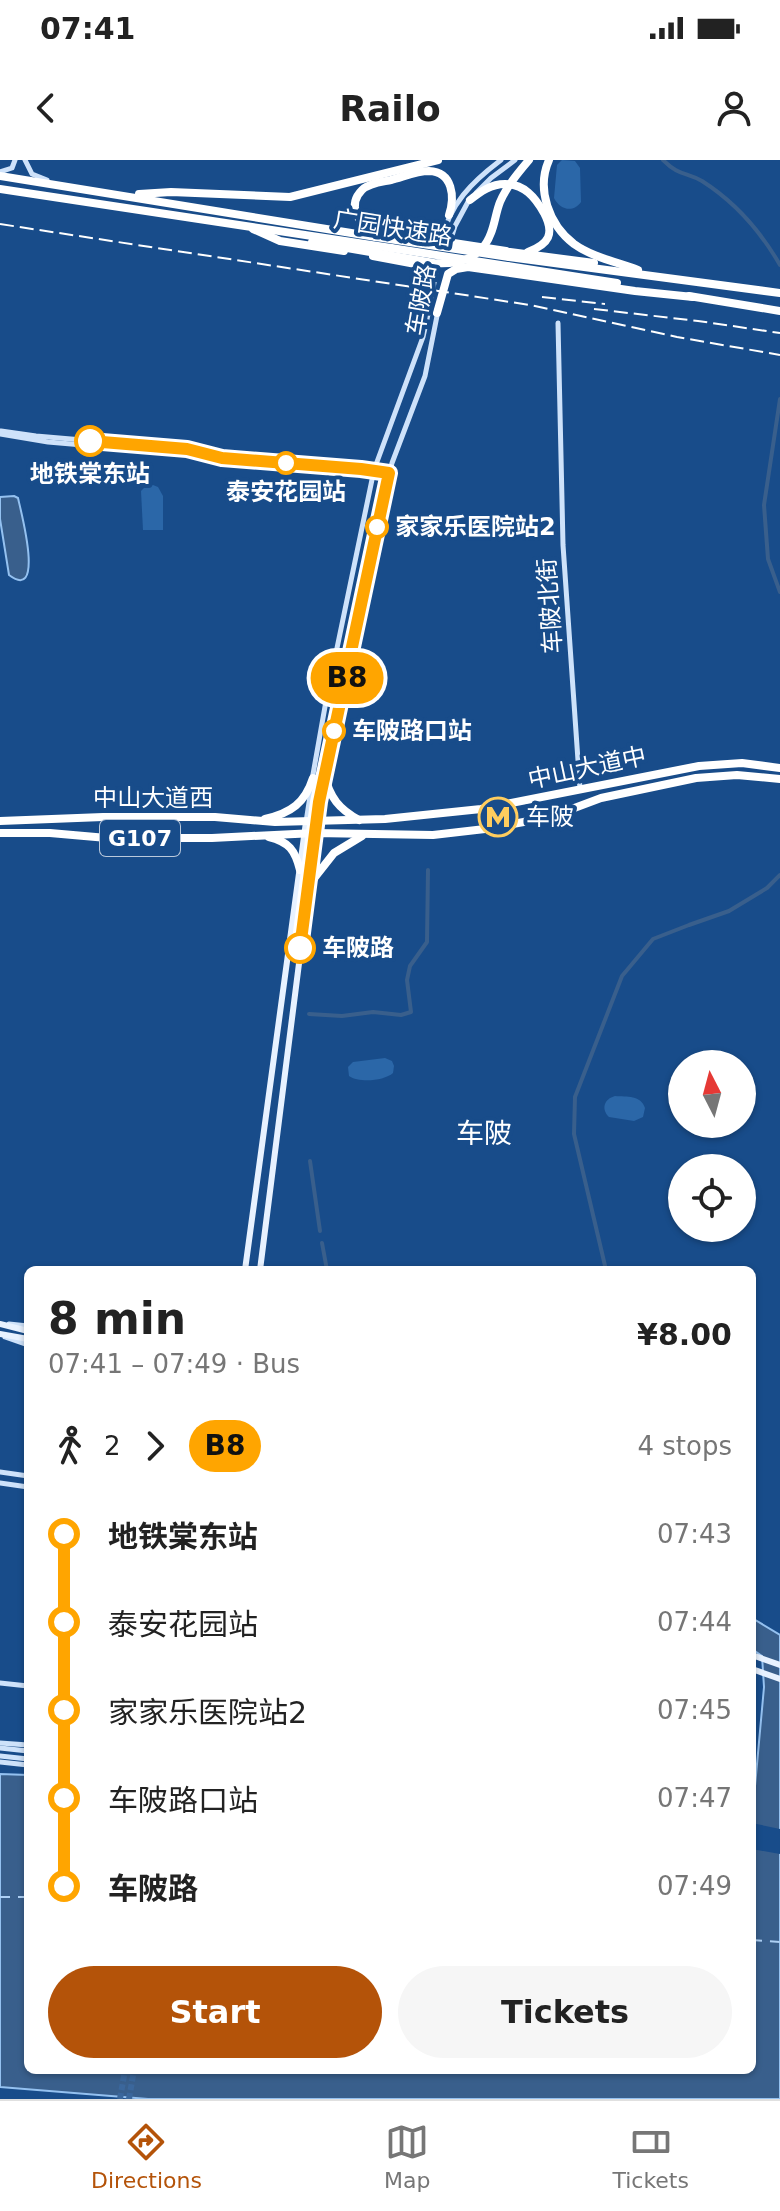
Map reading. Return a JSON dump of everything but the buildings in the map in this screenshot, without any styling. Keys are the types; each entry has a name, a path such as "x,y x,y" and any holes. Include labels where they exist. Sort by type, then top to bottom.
{"highway":[{"path":"122,195 171,192 290,197 438,160"},
{"path":"245,225 269,234 434,263 462,262 476,254 486,243 506,190 529,160"},
{"path":"549,160 544,172 544,198 564,234 587,251 654,275"},
{"path":"449,215 453,199 449,183 440,175 425,171 370,185 362,190 355,203 358,219 375,234 395,234 509,258 544,244 550,231 548,220 530,193 516,185 501,184 470,200"},
{"name":"广园快速路","path":"0,174 375,234 509,258 693,297 776,310"},
{"name":"广园快速路","path":"0,189 391,248 509,258 780,293"},
{"path":"245,225 280,241 441,270 477,268 693,297"},
{"path":"526,253 654,275"},
{"path":"421,265 428,268 431,274 433,312"},
{"path":"433,312 446,278 452,271 462,268"},
{"name":"中山大道中","path":"306,822 481,809 699,766 742,763 780,768"},
{"path":"324,774 337,805 360,820"},
{"name":"中山大道中","path":"310,833 433,835 499,827 557,815 601,798 696,778 737,775 780,779"},
{"path":"251,820 270,818 290,810 306,796 313,778"},
{"name":"中山大道西","path":"0,821 215,817 306,822"},
{"path":"335,834 333,826 339,821"},
{"path":"287,822 290,827 287,834"},
{"name":"中山大道西","path":"0,833 107,838 212,838 310,833"},
{"path":"257,834 289,845 295,852 300,870"},
{"path":"308,886 334,853 365,834"}],"main road":[{"path":"0,174 12,168 15,160"},
{"path":"25,160 32,174 71,187"},
{"name":"车陂路","path":"441,270 443,234 449,215 468,188 501,160"},
{"name":"车陂路","path":"246,1266 300,870 310,833 317,822 324,774 347,679 389,473 425,376 441,270 455,226 484,183 515,160"},
{"name":"车陂路","path":"261,1266 308,886 310,833 306,822 313,778 374,470 433,312"},
{"name":"车陂北街","path":"558,323 563,545 580,791"},
{"path":"0,432 48,442 389,473"},
{"path":"340,640 345,648 354,644"},
{"path":"332,676 341,671 347,679"},
{"path":"280,1014 285,1020 292,1016"},
{"path":"276,1039 283,1035 289,1042"},
{"path":"0,1323 24,1328"},
{"path":"0,1335 24,1341"},
{"path":"0,1472 24,1475"},
{"path":"0,1483 24,1486"},
{"path":"756,1657 780,1665"},
{"path":"756,1670 780,1679"},
{"path":"0,1683 24,1686"},
{"path":"0,1746 24,1748"},
{"path":"0,1759 24,1762"}],"shaded area":[{"path":"562,160 575,161 580,168 581,202 571,209 560,205 554,198 557,165"},
{"path":"153,485 163,496 163,530 143,530 141,491"},
{"path":"0,497 18,498 28,551 29,566 26,576 20,580 9,575 0,519"},
{"path":"385,1058 392,1061 394,1066 389,1076 365,1080 349,1076 348,1067 353,1062"},
{"path":"615,1096 640,1101 645,1108 643,1117 634,1121 609,1117 605,1105 608,1099"},
{"path":"756,1620 780,1635 780,2099 148,2099 0,2087 0,1774 24,1775 24,2074 756,2074 756,1775 764,1687 762,1656 756,1652"}],"pier":[{"path":"756,1824 780,1829 780,1854 756,1850"}],"waterway":[{"path":"663,160 678,171 702,181 725,198 756,229 780,265"},
{"path":"780,399 764,505 768,559 780,592"},
{"path":"309,1014 342,1016 373,1012 401,1015 411,1012 407,980 410,966 427,942 428,870"},
{"path":"605,1266 574,1134 575,1097 622,976 653,939 729,911 767,888 780,875"},
{"path":"310,1161 320,1231"},
{"path":"322,1243 326,1266"}],"ferry route":[{"path":"0,1897 24,1897"},
{"path":"756,1940 780,1942"}],"tunnel":[{"path":"120,2099 124,2074"},
{"path":"129,2099 133,2074"}],"railway":[{"path":"0,224 530,305 677,337 780,355"},
{"path":"542,297 605,304"},
{"path":"594,309 780,333"}],"bus line":[{"name":"B8","path":"90,441 187,449 222,458 389,473 319,802 300,948"}],"place":[{"name":"地铁棠东站","path":"90,441"},
{"name":"泰安花园站","path":"286,463"},
{"name":"家家乐医院站2","path":"377,527"},
{"name":"车陂路口站","path":"334,731"},
{"name":"车陂","path":"498,817"},
{"name":"车陂路","path":"300,948"}],"district":[{"name":"车陂","path":"484,1133"}]}
